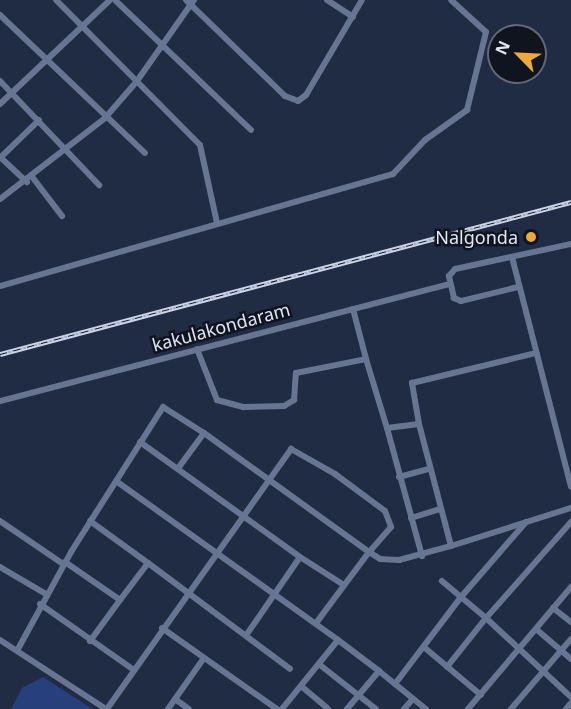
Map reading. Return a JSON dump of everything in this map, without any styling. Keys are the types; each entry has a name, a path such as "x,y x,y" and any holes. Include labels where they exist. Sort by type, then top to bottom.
{"street":[{"path":"56,0 204,152 217,223"},
{"path":"0,104 43,60 112,0 162,44 251,130"},
{"path":"327,0 352,17"},
{"path":"0,199 30,180 105,118 137,81 190,2 291,100 306,95 362,0"},
{"path":"0,286 393,174 434,132 462,116 487,40 482,28 451,0"},
{"path":"0,15 43,60 145,153"},
{"path":"0,81 99,185"},
{"path":"39,120 0,157 30,180 62,216"},
{"path":"518,287 461,301 454,298 450,284 455,269 571,244"},
{"path":"512,257 571,487"},
{"name":"kakulakondaram","path":"0,401 450,284"},
{"path":"353,309 422,556"},
{"path":"197,349 217,400 244,407 284,406 294,400 296,373 366,359"},
{"path":"451,546 429,469 412,383 536,353"},
{"path":"18,649 40,604 64,563 164,407 269,477 369,552 386,560 422,556 528,519 571,508"},
{"path":"387,428 419,424"},
{"path":"179,468 204,433"},
{"path":"140,442 300,557 344,585"},
{"path":"0,640 18,649 107,709 242,514 293,448 370,498 385,511 391,527 315,623"},
{"path":"399,477 429,469"},
{"path":"116,481 315,623 426,709"},
{"path":"411,518 440,508"},
{"path":"395,684 425,648 461,597 528,519"},
{"path":"0,521 120,600"},
{"path":"90,521 247,633 290,669"},
{"path":"447,667 486,618 571,522"},
{"path":"247,633 300,557"},
{"path":"90,641 148,564"},
{"path":"0,567 46,594"},
{"path":"442,580 542,671 570,704"},
{"path":"468,709 571,587"},
{"path":"40,604 134,670"},
{"path":"553,608 571,622"},
{"path":"162,628 277,709"},
{"path":"536,629 571,658"},
{"path":"511,709 571,639"},
{"path":"282,709 338,640"},
{"path":"425,648 481,695"},
{"path":"168,709 204,658"},
{"path":"320,665 376,709"},
{"path":"347,709 379,671"},
{"path":"301,686 328,709"},
{"path":"175,699 189,709"},
{"path":"404,709 413,699"}],"shaded area":[{"path":"43,677 91,709 11,709 22,688"}],"railway":[{"path":"0,354 571,202"}],"place":[{"name":"Nalgonda","path":"531,237"}]}
